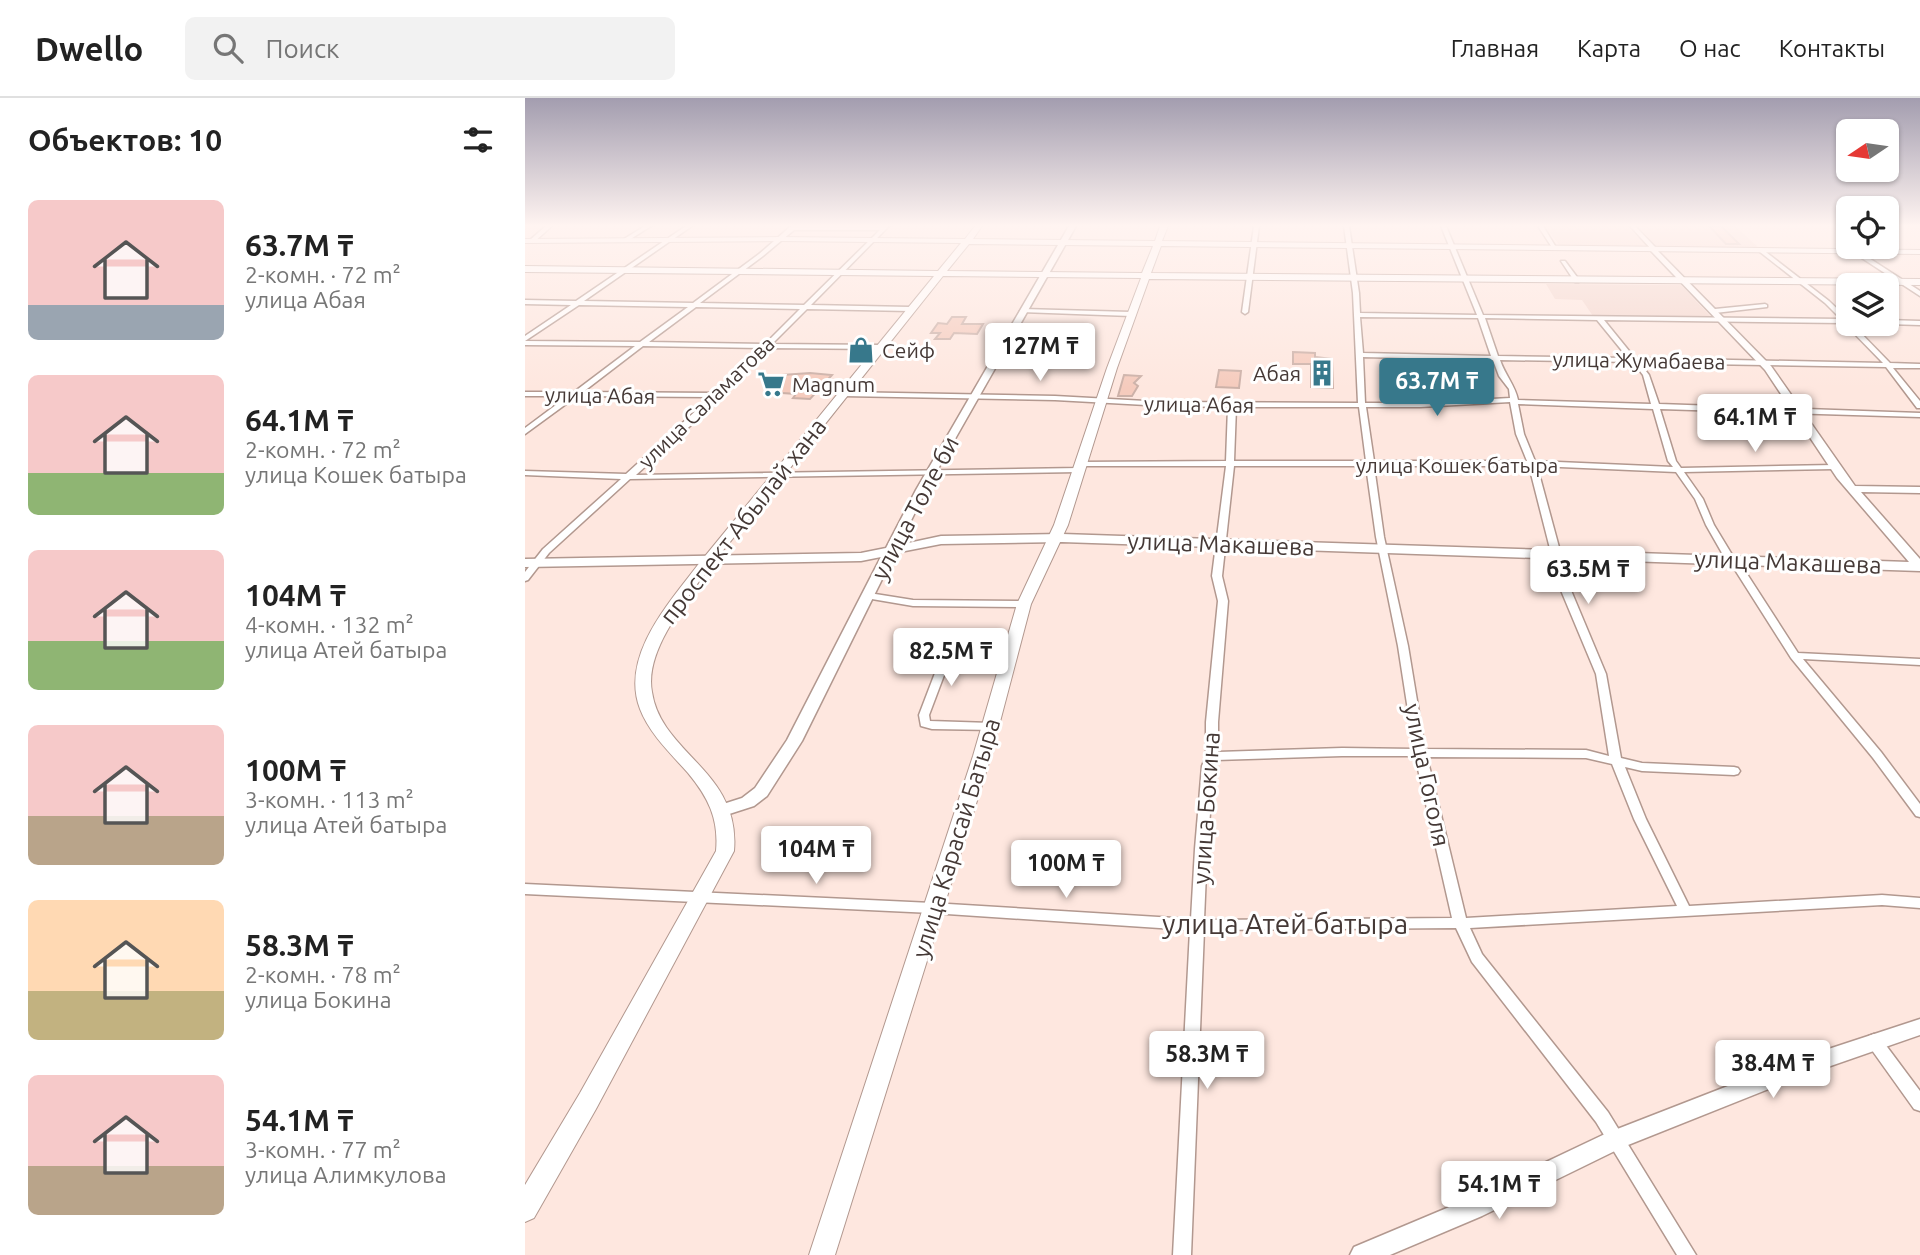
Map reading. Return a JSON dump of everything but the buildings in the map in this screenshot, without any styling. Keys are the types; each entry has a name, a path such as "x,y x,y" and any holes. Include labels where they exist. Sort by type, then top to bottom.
{"main road":[{"name":"проспект Абылай хана","path":"525,1209 725,851 727,825 716,796 652,716 647,706 644,686 647,661 665,618 933,280"},
{"name":"улица Карасай Батыра","path":"822,1255 991,727 1024,604 1055,539 1144,280"},
{"path":"1521,280 1920,282"}],"street":[{"path":"525,341 612,280"},
{"path":"525,432 728,280"},
{"name":"улица Саламатова","path":"525,578 531,563 629,477 716,395 831,280"},
{"name":"улица Толе би","path":"723,810 748,802 761,792 794,741 932,473 1040,280"},
{"path":"1245,312 1249,280"},
{"name":"улица Гоголя","path":"1353,280 1362,405 1383,549 1420,752 1460,922 1477,958 1602,1118 1687,1255"},
{"path":"1465,280 1502,376 1512,389 1524,445 1532,464 1565,588 1601,674 1616,760 1640,819 1686,912"},
{"path":"1798,280 1836,312"},
{"path":"1900,280 1920,295"},
{"path":"1687,282 1764,363 1834,467 1920,566"},
{"path":"525,302 910,309"},
{"path":"1715,311 1765,306"},
{"path":"1023,311 1131,314"},
{"path":"1356,315 1836,322"},
{"path":"1599,318 1646,375 1677,470 1699,499 1710,525 1732,560 1795,656 1877,755 1920,813"},
{"path":"1899,322 1920,323"},
{"path":"1861,336 1920,406"},
{"path":"525,341 881,347"},
{"name":"улица Жумабаева","path":"1359,355 1920,366"},
{"name":"улица Абая","path":"525,394 716,395"},
{"name":"улица Абая","path":"843,394 1232,405 1513,401 1920,415"},
{"name":"улица Бокина","path":"1182,1255 1201,849 1208,766 1212,756 1212,722 1223,601 1217,576 1230,466 1232,405"},
{"name":"улица Кошек батыра","path":"525,473 629,477 1370,464 1532,464 1677,470 1834,467"},
{"path":"1853,489 1920,490"},
{"name":"улица Макашева","path":"531,563 861,557 916,542 1055,539 1920,566"},
{"path":"869,596 913,603 1024,604"},
{"path":"991,727 929,725 924,721 924,715 945,660 957,654 1009,654"},
{"path":"1795,656 1920,662"},
{"path":"1212,756 1420,752 1586,754 1642,767 1734,771"},
{"name":"улица Атей батыра","path":"525,888 699,899 932,908 1198,925 1460,922 1882,900 1920,903"},
{"path":"1362,1255 1474,1208 1615,1140 1792,1070 1920,1027"},
{"path":"1874,1041 1920,1104"}],"shaded area":[{"path":"1546,284 1681,285 1712,318 1593,316 1582,300 1555,299"}],"place":[{"name":"Сейф","path":"861,350"},
{"name":"Абая","path":"1322,373"},
{"name":"Magnum","path":"771,384"}]}
